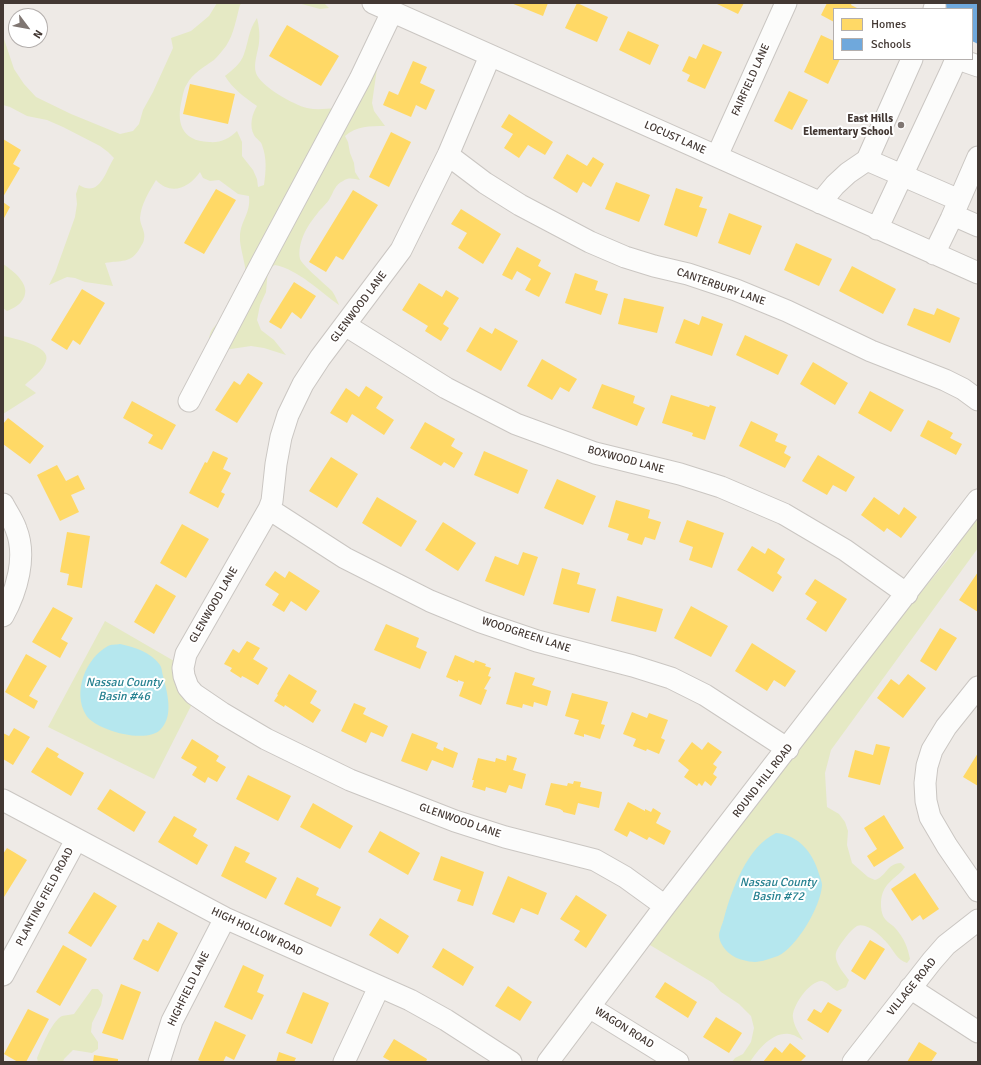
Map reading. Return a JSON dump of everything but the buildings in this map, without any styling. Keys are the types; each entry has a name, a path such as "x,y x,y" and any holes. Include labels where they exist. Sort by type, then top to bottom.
{"street":[{"name":"LOCUST LANE","path":"372,3 978,273"},
{"name":"FAIRFIELD LANE","path":"717,156 786,3"},
{"path":"189,401 265,255 360,79 392,12"},
{"name":"GLENWOOD LANE","path":"490,56 448,155 401,250 320,358 303,384 288,415 281,437 272,501 269,509 186,654 183,668 184,676 188,687 194,694 222,713 266,739 350,780 455,821 505,837 594,860 626,877 665,906"},
{"path":"820,203 835,185 848,173 867,160 912,60"},
{"path":"877,229 957,60"},
{"path":"960,60 978,66"},
{"name":"CANTERBURY LANE","path":"448,155 485,183 520,205 590,242 625,257 688,274 736,290 787,311 871,350 946,380 963,389 978,400"},
{"path":"934,254 978,157"},
{"path":"867,160 902,176 956,208 978,226"},
{"name":"BOXWOOD LANE","path":"345,325 446,388 516,424 595,453 680,474 721,487 784,514 845,550 907,594"},
{"name":"ROUND HILL ROAD","path":"548,1062 665,906 788,749 978,500"},
{"path":"3,504 17,529 21,551 20,572 14,591 3,616"},
{"name":"WOODGREEN LANE","path":"269,509 345,558 430,601 482,622 537,641 633,666 671,678 705,695 788,749"},
{"path":"978,687 946,727 932,750 924,783 930,818 978,891"},
{"name":"HIGH HOLLOW ROAD","path":"3,800 225,918 410,1000 446,1020 511,1062"},
{"name":"PLANTING FIELD ROAD","path":"3,975 76,840"},
{"name":"HIGHFIELD LANE","path":"159,1062 172,1021 225,918"},
{"name":"VILLAGE ROAD","path":"853,1062 910,988 946,945 978,920"},
{"path":"344,1062 379,987"},
{"path":"910,988 978,1032"},
{"name":"WAGON ROAD","path":"589,1006 678,1062"}],"green space":[{"path":"217,3 242,3 240,5 233,31 226,46 214,60 189,80 183,93 180,107 181,122 183,129 187,134 200,141 221,141 237,131 242,142 242,156 253,170 257,179 258,187 264,185 266,165 261,142 256,138 252,131 251,124 257,106 239,92 225,76 243,58 250,31 257,18 259,40 255,66 256,73 264,84 270,89 294,103 307,108 335,108 379,55 372,103 374,111 385,126 359,128 345,136 354,163 355,172 360,180 347,179 338,184 329,200 310,224 301,241 299,253 301,262 332,291 339,305 301,276 292,271 275,265 268,269 266,292 260,305 257,320 261,330 274,340 286,355 264,348 251,346 224,350 209,343 211,331 223,317 229,301 245,277 246,273 240,241 240,231 247,213 249,196 238,194 219,180 210,181 203,178 200,172 191,182 180,188 168,188 156,180 142,208 140,221 144,231 144,241 137,253 129,259 105,263 113,286 85,282 67,277 49,285 55,273 75,217 77,204 76,194 79,185 86,188 97,186 105,176 114,158 100,146 63,127 47,120 27,116 3,105 3,36 14,69 24,84 36,97 71,114 120,134 133,131 139,124 143,110 173,48 171,38 191,31 209,16"},
{"path":"298,3 324,3 329,8 320,9"},
{"path":"3,264 13,271 21,280 25,291 20,303 7,311 3,308"},
{"path":"3,336 38,347 46,356 46,361 45,365 25,385 36,393 3,414"},
{"path":"978,515 978,548 831,750 825,773 827,807 839,814 845,822 848,831 847,845 852,863 868,877 875,880 896,864 901,863 905,867 885,888 882,895 881,906 885,919 899,932 907,947 910,959 907,963 904,962 898,958 878,934 865,926 857,926 851,930 837,950 836,954 837,962 841,970 849,980 846,987 837,991 822,981 817,982 807,989 795,1007 793,1018 803,1040 791,1034 783,1034 771,1039 761,1047 750,1062 732,1062 735,1058 743,1054 751,1042 754,1028 751,1016 739,1004 721,992 713,983 640,939 788,749 947,561"},
{"path":"105,621 174,661 176,686 192,704 154,779 48,727"},
{"path":"92,989 98,989 103,995 101,1005 92,1023 91,1032 98,1042 98,1049 92,1053 73,1050 63,1062 38,1062 37,1058 47,1035 54,1024 62,1016 74,1014"}],"water":[{"name":"Nassau County Basin #46","path":"120,644 147,653 161,666 168,696 168,710 165,723 161,729 154,734 133,736 110,730 91,721 86,715 82,706 80,696 81,686 88,667 100,651 109,645"},
{"name":"Nassau County Basin #72","path":"776,833 792,837 809,852 821,881 821,894 807,925 793,944 785,951 778,956 760,961 754,962 739,959 724,948 719,936 731,894 749,858 766,839"}],"place":[{"name":"East Hills Elementary School","path":"901,125"}]}
